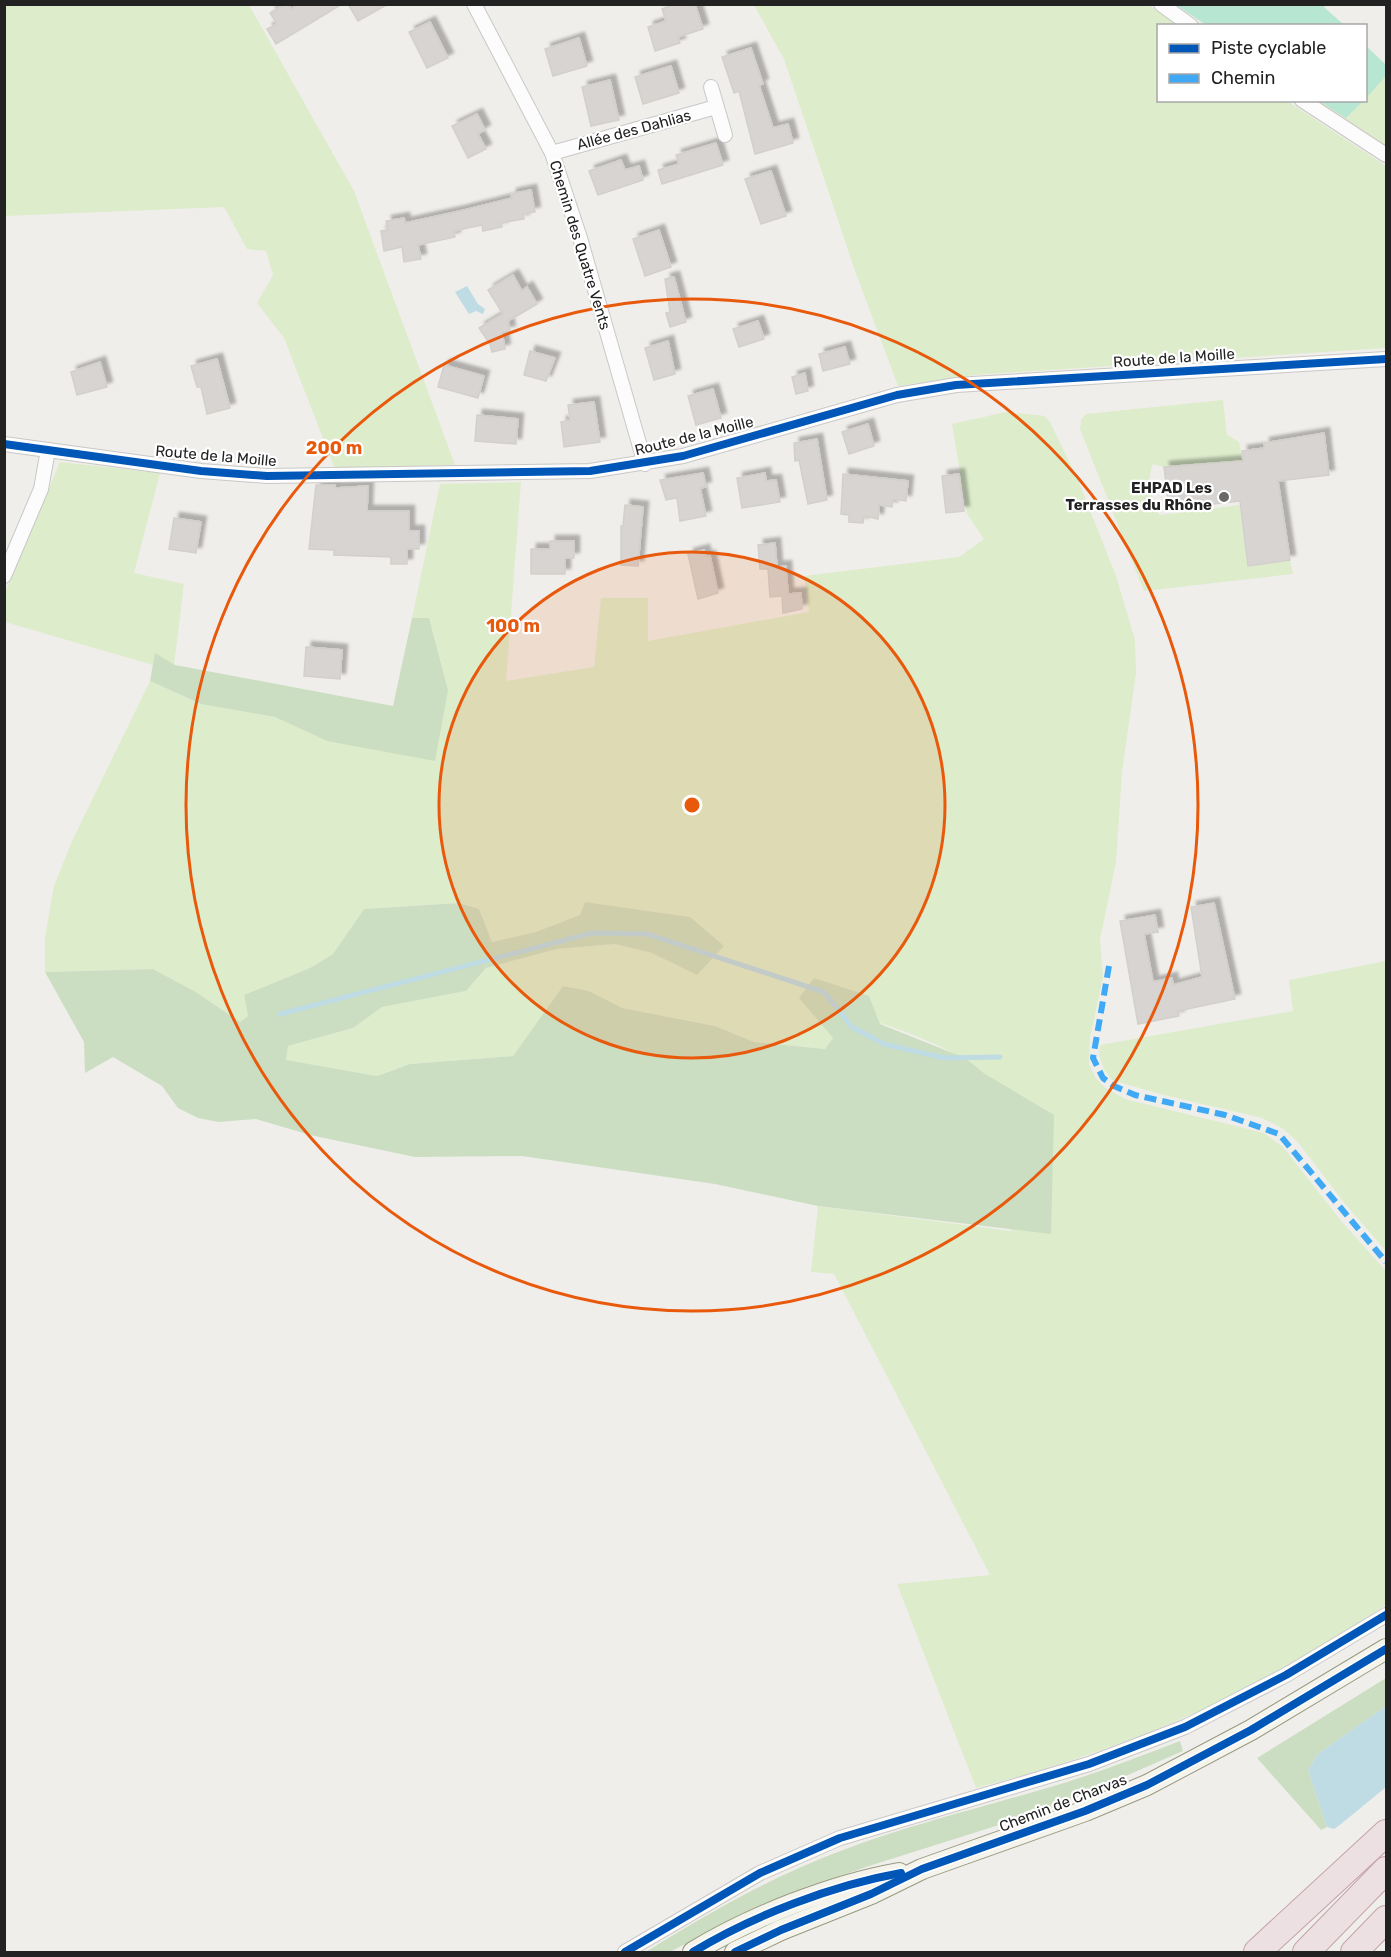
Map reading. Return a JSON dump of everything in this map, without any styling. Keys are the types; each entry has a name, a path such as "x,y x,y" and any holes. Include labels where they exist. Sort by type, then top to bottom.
{"highway":[{"path":"1257,1953 1386,1833"},
{"path":"1306,1953 1386,1870"},
{"path":"1354,1953 1386,1920"}],"street":[{"name":"Chemin des Quatre Vents","path":"474,4 552,153 580,238 645,464"},
{"path":"1161,4 1188,24"},
{"path":"711,87 725,135"},
{"path":"1305,102 1386,155"},
{"name":"Allée des Dahlias","path":"552,153 716,107"},
{"name":"Route de la Moille","path":"4,444 201,471 267,476 590,471 645,464 683,456 897,395 956,385 1386,359"},
{"path":"4,576 41,489 48,450"},
{"path":"625,1953 751,1878 840,1838 1089,1764 1185,1726 1286,1675 1386,1615"},
{"name":"Chemin de Charvas","path":"735,1953 781,1930 871,1894 922,1869 1075,1815 1147,1785 1251,1730 1386,1649"},
{"path":"693,1953 774,1913 835,1890 865,1879 922,1869"}],"green space":[{"path":"5,5 249,5 354,191 455,465 335,469 284,338 257,303 273,275 266,251 247,249 224,207 5,216"},
{"path":"754,5 1149,5 1176,24 1157,24 1157,102 1289,102 1386,166 1386,348 974,375 898,386 855,271 784,59"},
{"path":"1176,5 1326,5 1324,7 1343,24 1204,24"},
{"path":"1367,47 1386,65 1386,153 1310,102 1367,102"},
{"path":"1367,47 1386,65 1386,76 1367,97"},
{"path":"1321,102 1362,102 1346,118"},
{"path":"1223,400 1227,435 1239,442 1243,461 1182,468 1182,465 1164,467 1153,464 1150,483 1154,505 1160,515 1240,505 1248,565 1290,560 1293,574 1144,591 1080,429 1081,420 1086,414"},
{"path":"1006,412 1045,416 1050,422 1078,480 1116,576 1135,640 1136,673 1122,772 1116,862 1100,940 1103,977 1090,1038 1089,1064 1095,1077 1104,1087 1125,1099 1264,1133 1283,1147 1342,1222 1386,1271 1386,1605 1289,1665 1249,1687 1168,1725 1041,1770 976,1788 897,1584 990,1575 834,1274 811,1272 818,1206 1011,1231 985,1074 944,1048 896,1028 799,998 833,1038 825,1049 754,1042 715,1026 622,1008 589,991 563,986 513,1056 410,1064 377,1076 285,1060 288,1046 353,1028 382,1007 466,991 486,968 557,949 615,944 652,953 697,974 723,946 689,917 585,902 580,915 536,932 492,942 479,909 459,903 364,909 333,954 310,968 244,995 248,1016 240,1022 196,992 153,969 45,972 45,937 54,886 72,841 150,681 201,704 275,717 327,741 448,690 429,618 412,618 440,484 521,482 506,681 594,667 601,598 648,598 648,641 809,612 804,576 959,557 984,539 967,514 952,424"},
{"path":"60,462 160,473 134,573 184,584 174,665 155,653 153,665 5,622 5,592"},
{"path":"412,618 429,618 448,690 435,761 327,741 275,717 201,704 150,681 155,653 175,665 393,706"},
{"path":"585,902 690,917 724,946 697,975 652,953 615,944 557,949 486,968 466,991 382,1007 353,1028 288,1046 286,1060 377,1076 410,1064 513,1056 563,986 589,991 622,1008 715,1026 754,1042 825,1049 833,1038 799,998 814,978 869,996 880,1024 965,1058 985,1074 1054,1115 1051,1234 818,1206 715,1184 522,1156 415,1157 310,1135 256,1119 218,1122 198,1118 178,1108 162,1086 113,1057 85,1073 84,1042 45,972 153,969 196,992 240,1022 248,1016 244,995 310,968 333,954 364,909 459,903 479,909 492,942 536,932 580,915"},
{"path":"1386,961 1386,1251 1346,1205 1297,1141 1282,1128 1262,1118 1112,1080 1104,1070 1099,1055 1100,1045 1293,1011 1289,980"},
{"path":"1386,1678 1386,1706 1318,1754 1308,1770 1327,1827 1321,1830 1257,1758"},
{"path":"1180,1741 1183,1751 1050,1809 869,1866 786,1895 741,1914 670,1952 646,1952 742,1896 817,1860 945,1817 1081,1778"}],"water":[{"path":"467,286 478,304 485,309 483,314 476,311 469,314 455,292"},
{"path":"1386,1706 1386,1787 1334,1829 1327,1827 1308,1770 1318,1754"}],"building":[{"path":"289,4 291,9 299,4 342,4 276,44 267,29 277,24 270,13"},
{"path":"348,4 388,4 358,21"},
{"path":"675,4 695,4 703,29 678,37 680,43 655,51 648,27 666,21 662,9"},
{"path":"430,22 448,58 427,68 409,32"},
{"path":"579,38 587,66 553,76 545,49"},
{"path":"751,48 763,84 759,85 773,128 788,124 793,143 755,154 739,91 734,93 722,57"},
{"path":"671,66 679,93 643,104 635,77"},
{"path":"610,80 619,120 591,126 582,87"},
{"path":"477,114 485,130 478,134 486,149 468,158 452,126"},
{"path":"716,143 723,165 662,184 658,170 679,164 676,155"},
{"path":"621,160 625,170 639,166 643,180 598,195 589,171"},
{"path":"771,171 786,216 761,224 745,179"},
{"path":"531,190 535,212 523,214 524,219 501,223 502,227 483,231 482,225 454,231 455,237 418,245 421,259 404,262 402,247 384,251 381,231 388,230 386,221 404,218 405,223 512,198 511,194"},
{"path":"659,230 671,267 645,276 633,239"},
{"path":"513,275 522,291 527,287 537,304 508,321 510,331 502,332 505,349 492,352 490,344 479,328 503,314 488,290"},
{"path":"674,277 686,322 670,327 666,313 670,312 665,279"},
{"path":"758,321 764,339 739,347 733,329"},
{"path":"668,341 675,374 654,380 645,348"},
{"path":"845,347 850,364 823,371 819,354"},
{"path":"530,351 555,358 546,381 524,375"},
{"path":"217,359 230,408 207,414 201,387 197,387 191,366"},
{"path":"100,362 107,387 77,395 71,372"},
{"path":"444,365 484,376 478,398 438,387"},
{"path":"805,373 808,391 796,394 792,377"},
{"path":"713,389 721,418 696,425 688,396"},
{"path":"594,402 600,442 564,447 561,422 570,420 568,405"},
{"path":"477,415 518,419 516,444 475,441"},
{"path":"868,424 874,446 849,454 842,432"},
{"name":"EHPAD Les Terrasses du Rhône","path":"1324,433 1329,475 1278,481 1290,560 1248,566 1240,501 1169,509 1164,467 1243,461 1242,451 1265,448 1264,443"},
{"path":"817,439 827,500 808,504 799,460 795,461 794,443"},
{"path":"703,473 706,487 700,488 706,516 680,521 677,498 666,500 660,480"},
{"path":"765,473 766,481 776,480 780,502 742,508 737,478"},
{"path":"843,474 908,481 906,501 893,499 892,507 879,505 878,519 864,516 863,523 849,522 849,515 841,514"},
{"path":"959,474 964,511 946,513 942,476"},
{"path":"316,485 335,485 335,488 368,486 367,511 409,511 409,531 419,531 419,549 407,549 407,564 391,564 391,557 334,555 334,550 309,549"},
{"path":"625,505 643,507 638,566 621,565 621,526 623,526"},
{"path":"174,518 201,522 196,553 169,549"},
{"path":"550,541 574,541 574,558 565,558 565,574 531,574 531,549 550,549"},
{"path":"775,543 777,567 786,566 788,594 801,593 802,609 783,613 782,596 770,597 768,569 760,569 758,545"},
{"path":"704,550 706,557 710,556 718,593 698,599 688,554"},
{"path":"306,647 342,650 340,679 304,676"},
{"path":"1214,903 1235,999 1178,1011 1179,1016 1138,1024 1120,921 1155,915 1158,932 1144,934 1153,982 1172,978 1173,985 1202,977 1191,907"}],"waterway":[{"path":"280,1014 592,933 647,934 824,992 852,1027 884,1044 944,1058 1000,1057"}],"marked path":[{"path":"1109,966 1093,1058 1103,1078 1114,1086 1135,1095 1225,1115 1279,1134 1386,1262"}],"cycle path":[{"path":"4,444 201,471 267,476 590,471 683,456 897,395 956,385 1386,359"},
{"path":"625,1952 760,1873 840,1838 1089,1764 1185,1727 1286,1675 1386,1615"},
{"path":"735,1952 781,1930 871,1894 922,1869 1085,1811 1147,1785 1251,1730 1386,1649"},
{"path":"693,1952 741,1926 794,1903 848,1885 901,1873"}],"place":[{"name":"EHPAD Les Terrasses du Rhône","path":"1224,497"}]}
